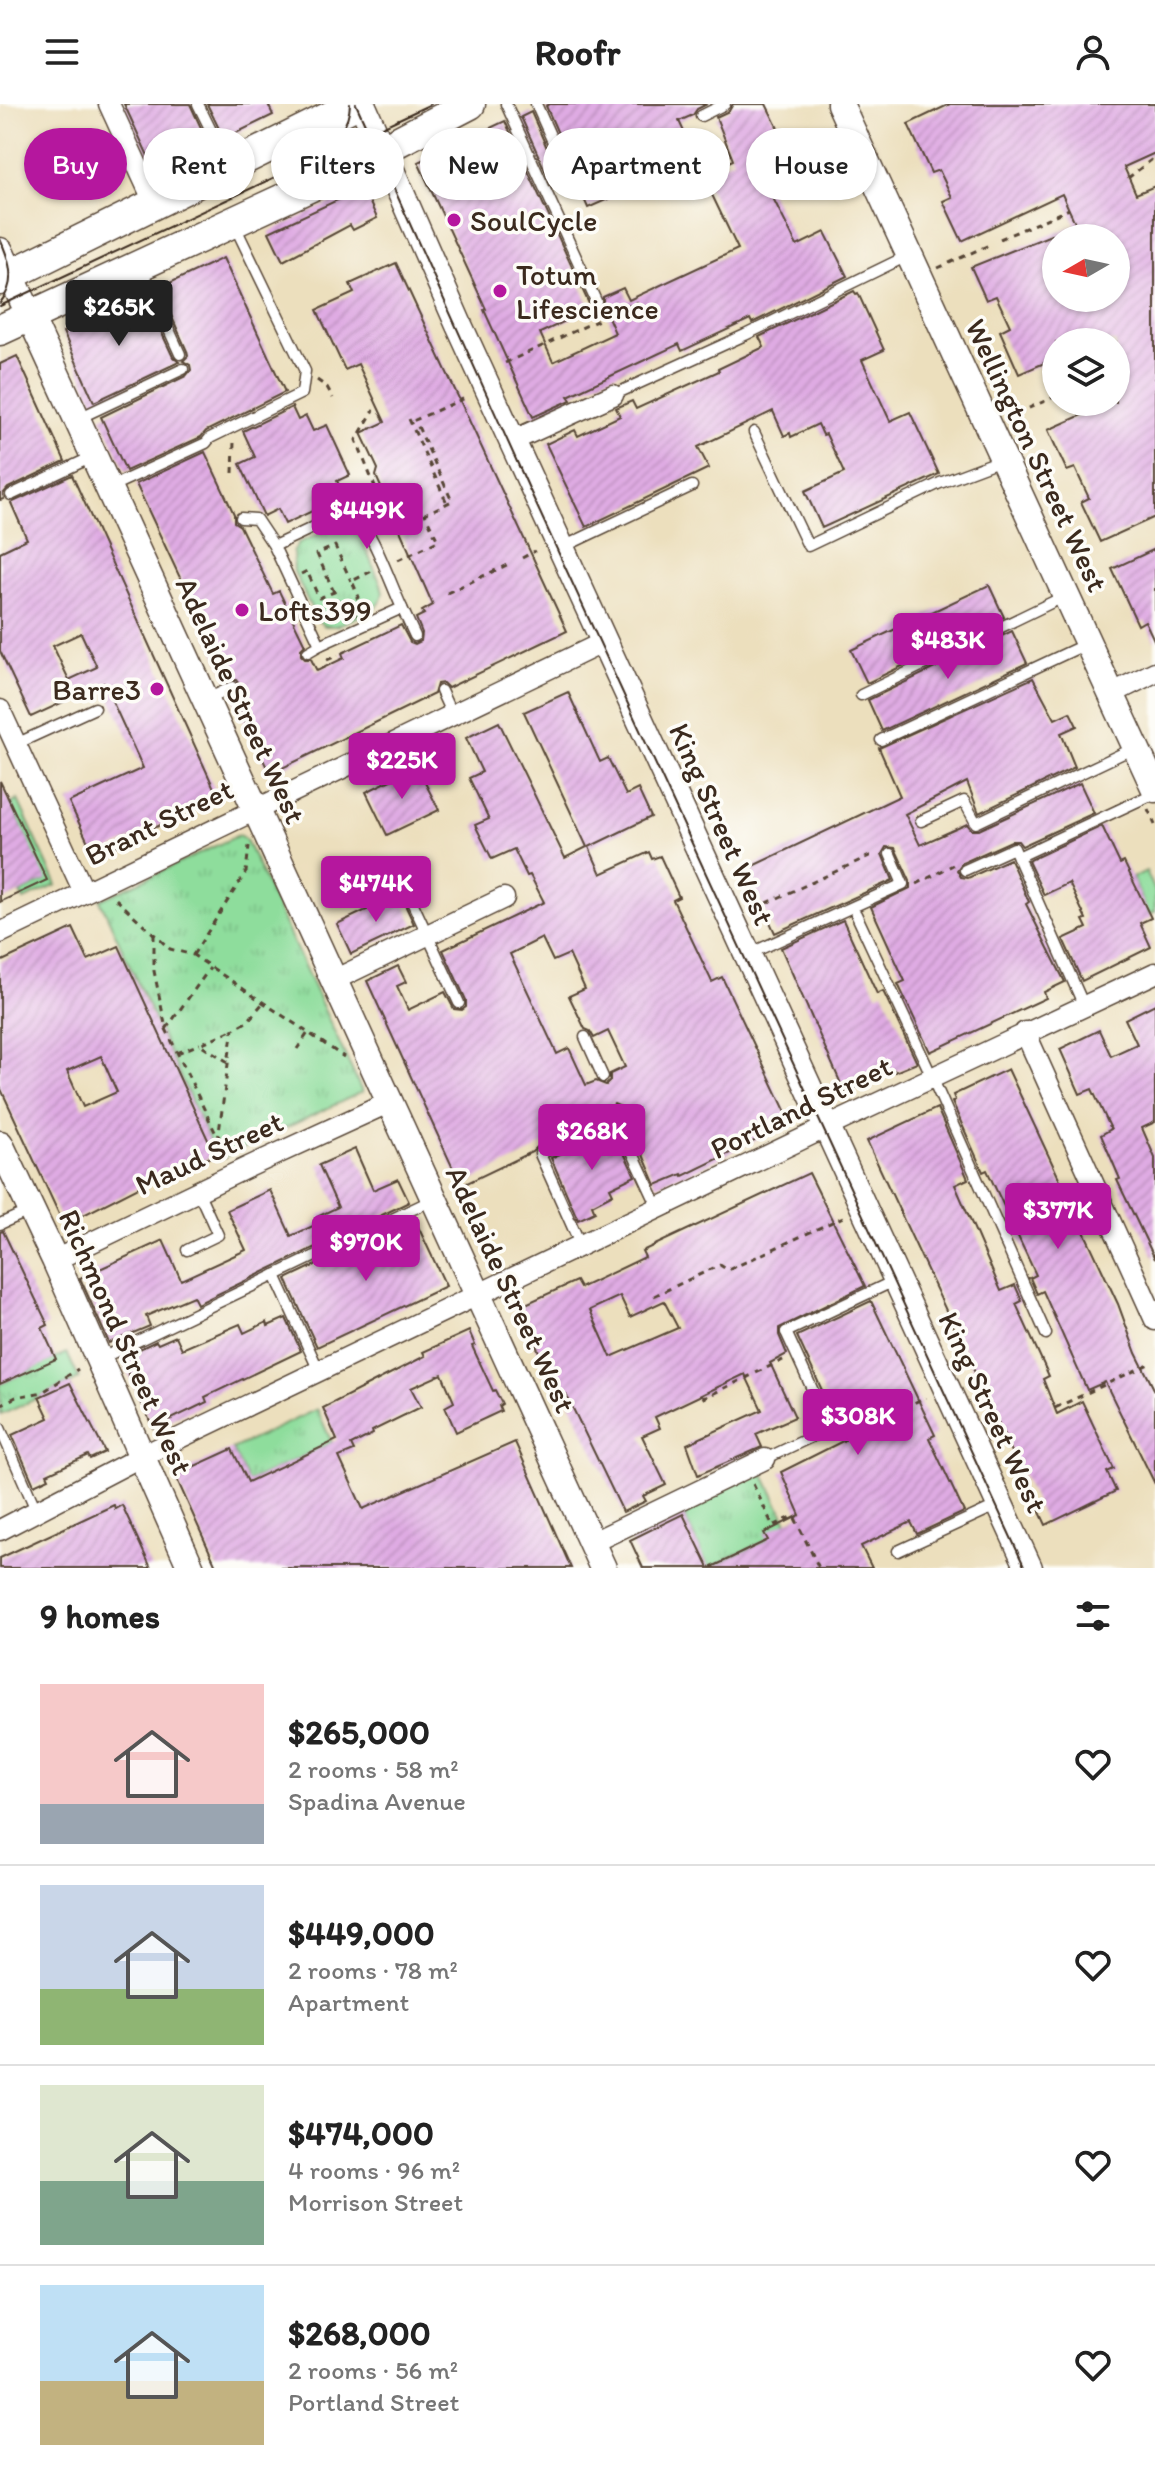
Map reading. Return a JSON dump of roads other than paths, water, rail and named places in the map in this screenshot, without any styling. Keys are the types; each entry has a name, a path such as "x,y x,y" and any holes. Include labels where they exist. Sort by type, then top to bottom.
{"main road":[{"path":"255,154 359,104"},
{"name":"King Street West","path":"359,104 370,128"},
{"path":"404,138 470,104"},
{"name":"Wellington Street West","path":"840,104 1155,791"},
{"path":"4,269 163,200"},
{"path":"0,330 280,200"},
{"name":"King Street West","path":"404,200 512,441 548,550 604,642 1029,1568"},
{"name":"Adelaide Street West","path":"4,269 30,316 603,1568"},
{"name":"Richmond Street West","path":"0,1144 55,1260 88,1364 142,1456 191,1568"}],"street":[{"path":"109,104 155,204"},
{"path":"512,441 613,395"},
{"name":"Brant Street","path":"0,933 604,642"},
{"path":"1111,694 1155,672"},
{"path":"0,710 84,892"},
{"path":"334,980 504,898"},
{"name":"Portland Street","path":"0,1530 142,1456 1025,1032 1155,973"},
{"path":"1025,1032 1155,1320"},
{"name":"Maud Street","path":"55,1260 390,1102"},
{"path":"591,1543 765,1459"}],"lane":[{"path":"198,104 209,128"},
{"path":"506,104 596,301"},
{"path":"536,104 547,128"},
{"path":"701,116 725,104"},
{"path":"109,488 206,443 210,438 302,393 305,371 233,223"},
{"path":"613,395 910,255"},
{"path":"140,267 180,354"},
{"path":"77,419 183,369"},
{"path":"754,432 808,546 940,483 1003,459"},
{"path":"11,495 94,456"},
{"path":"548,550 692,486"},
{"path":"274,546 344,513 353,512 361,519 415,636"},
{"path":"241,518 256,519 274,546 320,645"},
{"path":"861,695 1066,595"},
{"path":"308,652 402,608"},
{"path":"881,740 1087,643"},
{"path":"206,700 232,687"},
{"path":"441,691 452,715"},
{"path":"16,744 95,708"},
{"path":"921,821 964,801 976,823 1136,748"},
{"path":"1018,857 1155,791"},
{"path":"967,870 1014,848 1084,1006"},
{"path":"747,954 903,884 884,853"},
{"path":"395,865 459,1003"},
{"path":"856,914 1046,1334"},
{"path":"585,1037 603,1077"},
{"path":"581,1246 540,1154 617,1115 659,1209"},
{"path":"187,1250 218,1235 198,1191"},
{"path":"88,1364 434,1199"},
{"path":"0,1224 31,1210"},
{"path":"275,1275 319,1371"},
{"path":"765,1459 830,1428 782,1331 897,1280"},
{"path":"0,1428 37,1512"},
{"path":"898,1551 1000,1505"}],"tram line":[{"path":"342,128 350,104"},
{"path":"356,104 531,493 1025,1568"},
{"path":"0,306 431,104"},
{"path":"0,239 10,272 9,288 0,303"}],"place":[{"name":"SoulCycle","path":"454,220"},
{"name":"Totum Lifescience","path":"500,291"},
{"name":"Lofts399","path":"242,610"},
{"name":"Barre3","path":"157,689"}]}
